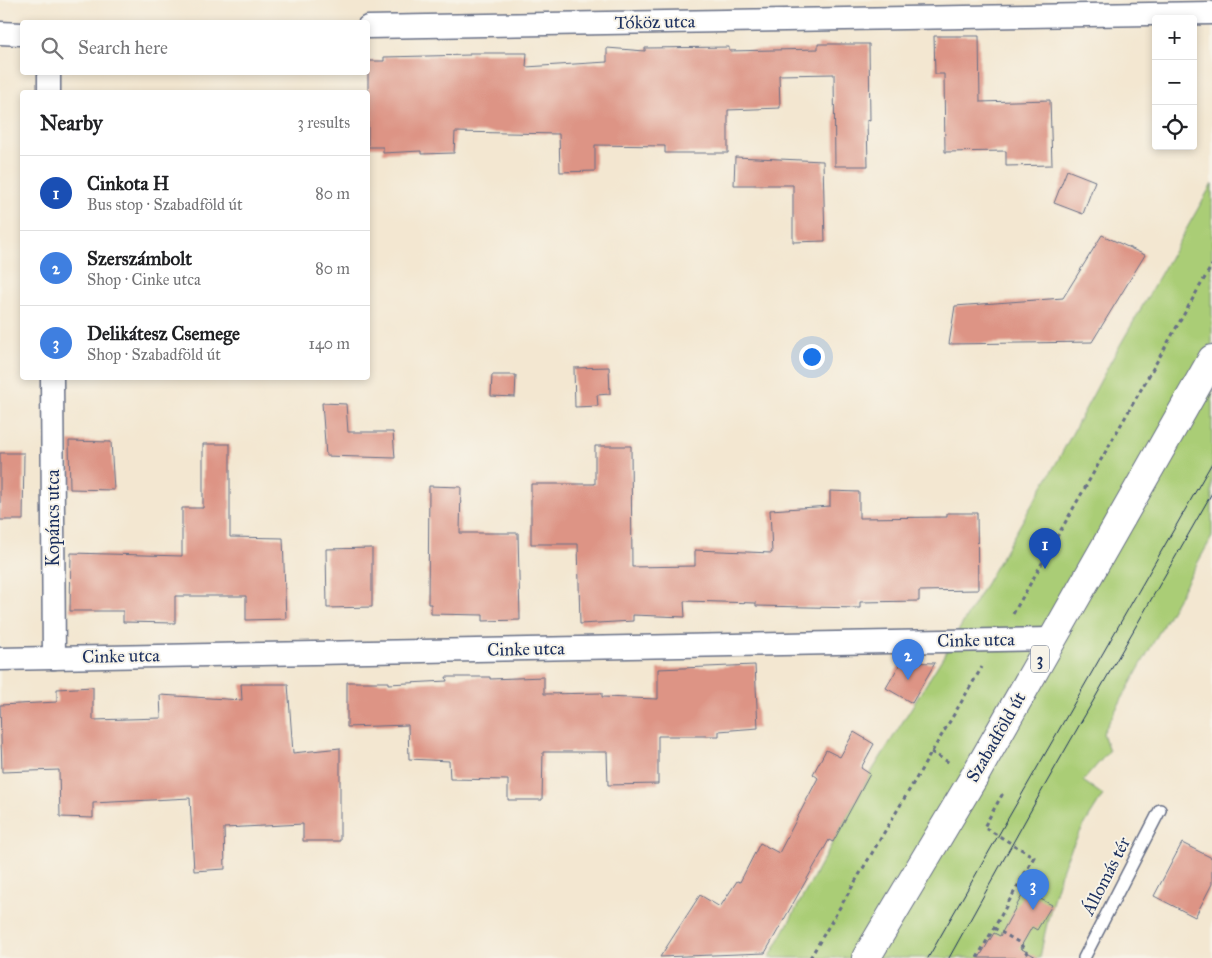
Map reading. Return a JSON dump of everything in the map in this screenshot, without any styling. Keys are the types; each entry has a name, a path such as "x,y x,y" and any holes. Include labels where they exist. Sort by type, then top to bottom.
{"main road":[{"name":"Szabadföld út","path":"866,958 974,777 1212,359"}],"street":[{"name":"Tóköz utca","path":"370,27 1212,13"},
{"path":"0,33 20,34"},
{"path":"49,75 49,90"},
{"name":"Kopáncs utca","path":"52,380 54,658"},
{"name":"Cinke utca","path":"0,659 1052,639"}],"lane":[{"name":"Állomás tér","path":"1084,958 1160,810"}],"path":[{"path":"977,958 1034,857 984,827"},
{"path":"994,928 1020,943 1030,958"}],"green space":[{"path":"1212,184 1212,537 1103,733 1109,751 1083,781 1103,795 1066,860 1051,908 1040,958 769,958 872,771 943,657 1058,460 1111,361"}],"building":[{"path":"934,36 979,36 980,102 1050,100 1052,165 1006,166 1006,151 945,152 944,74 935,74"},
{"path":"818,44 869,44 870,121 867,120 868,166 835,166 834,74 779,75 780,108 728,110 728,153 665,153 665,146 595,145 595,171 560,172 559,134 455,132 454,153 421,154 421,151 383,153 383,147 370,147 370,90 368,90 368,75 370,75 370,61 384,61 384,57 470,55 470,53 527,53 526,67 607,62 607,48 645,51 645,48 729,47 729,51 818,49"},
{"path":"735,157 823,161 825,241 793,242 793,185 734,185"},
{"path":"1067,170 1095,181 1083,214 1054,203"},
{"path":"1102,235 1145,255 1092,342 949,344 955,306 1063,298"},
{"path":"609,367 610,394 597,395 598,406 575,407 574,368"},
{"path":"492,375 516,375 515,397 491,396"},
{"path":"322,403 346,404 348,432 393,432 395,458 326,456"},
{"path":"69,441 111,442 114,490 70,489"},
{"path":"203,444 230,444 230,537 283,538 286,619 246,620 246,596 175,596 175,623 123,622 123,611 70,611 71,553 182,556 182,508 203,508"},
{"path":"595,446 631,446 632,567 695,566 695,550 772,553 770,510 830,506 830,491 859,492 859,518 947,517 947,513 977,513 978,590 919,591 919,601 860,602 860,608 756,606 756,603 684,601 685,617 633,615 633,621 580,624 578,544 531,544 531,484 595,484"},
{"path":"0,453 24,453 23,520 0,520"},
{"path":"429,486 461,487 460,533 518,533 520,620 483,621 483,615 431,614 431,604 428,604"},
{"path":"372,548 372,607 327,608 326,549"},
{"path":"901,662 935,663 912,703 886,688"},
{"path":"755,665 758,728 719,731 719,736 658,736 658,784 608,785 607,752 543,752 542,800 508,800 508,780 450,779 449,761 409,759 408,725 347,727 347,682 388,682 388,684 447,681 446,677 490,677 490,679 544,677 544,694 602,693 602,697 658,699 658,669"},
{"path":"241,684 288,684 293,753 340,748 340,841 303,841 303,824 224,828 225,869 194,871 190,798 93,803 93,818 60,817 59,770 2,772 0,705 57,702 57,689 93,687 93,720 161,718 160,695 242,700"},
{"path":"854,732 874,744 861,768 870,774 833,842 829,840 765,953 660,957 700,895 720,907 737,881 740,882 760,843 779,853 818,778 813,774 826,750 840,757"},
{"path":"1182,843 1212,858 1212,884 1195,917 1154,896"},
{"path":"1023,894 1031,898 1033,895 1052,905 1037,930 1032,927 1020,948 1038,958 979,958 994,933 1000,936"}],"tram line":[{"path":"928,958 1212,463"},
{"path":"949,958 1040,794 1212,493"}],"place":[{"name":"Cinkota H","path":"1045,569"},
{"name":"Szerszámbolt","path":"908,680"},
{"name":"Delikátesz Csemege","path":"1033,910"}]}
